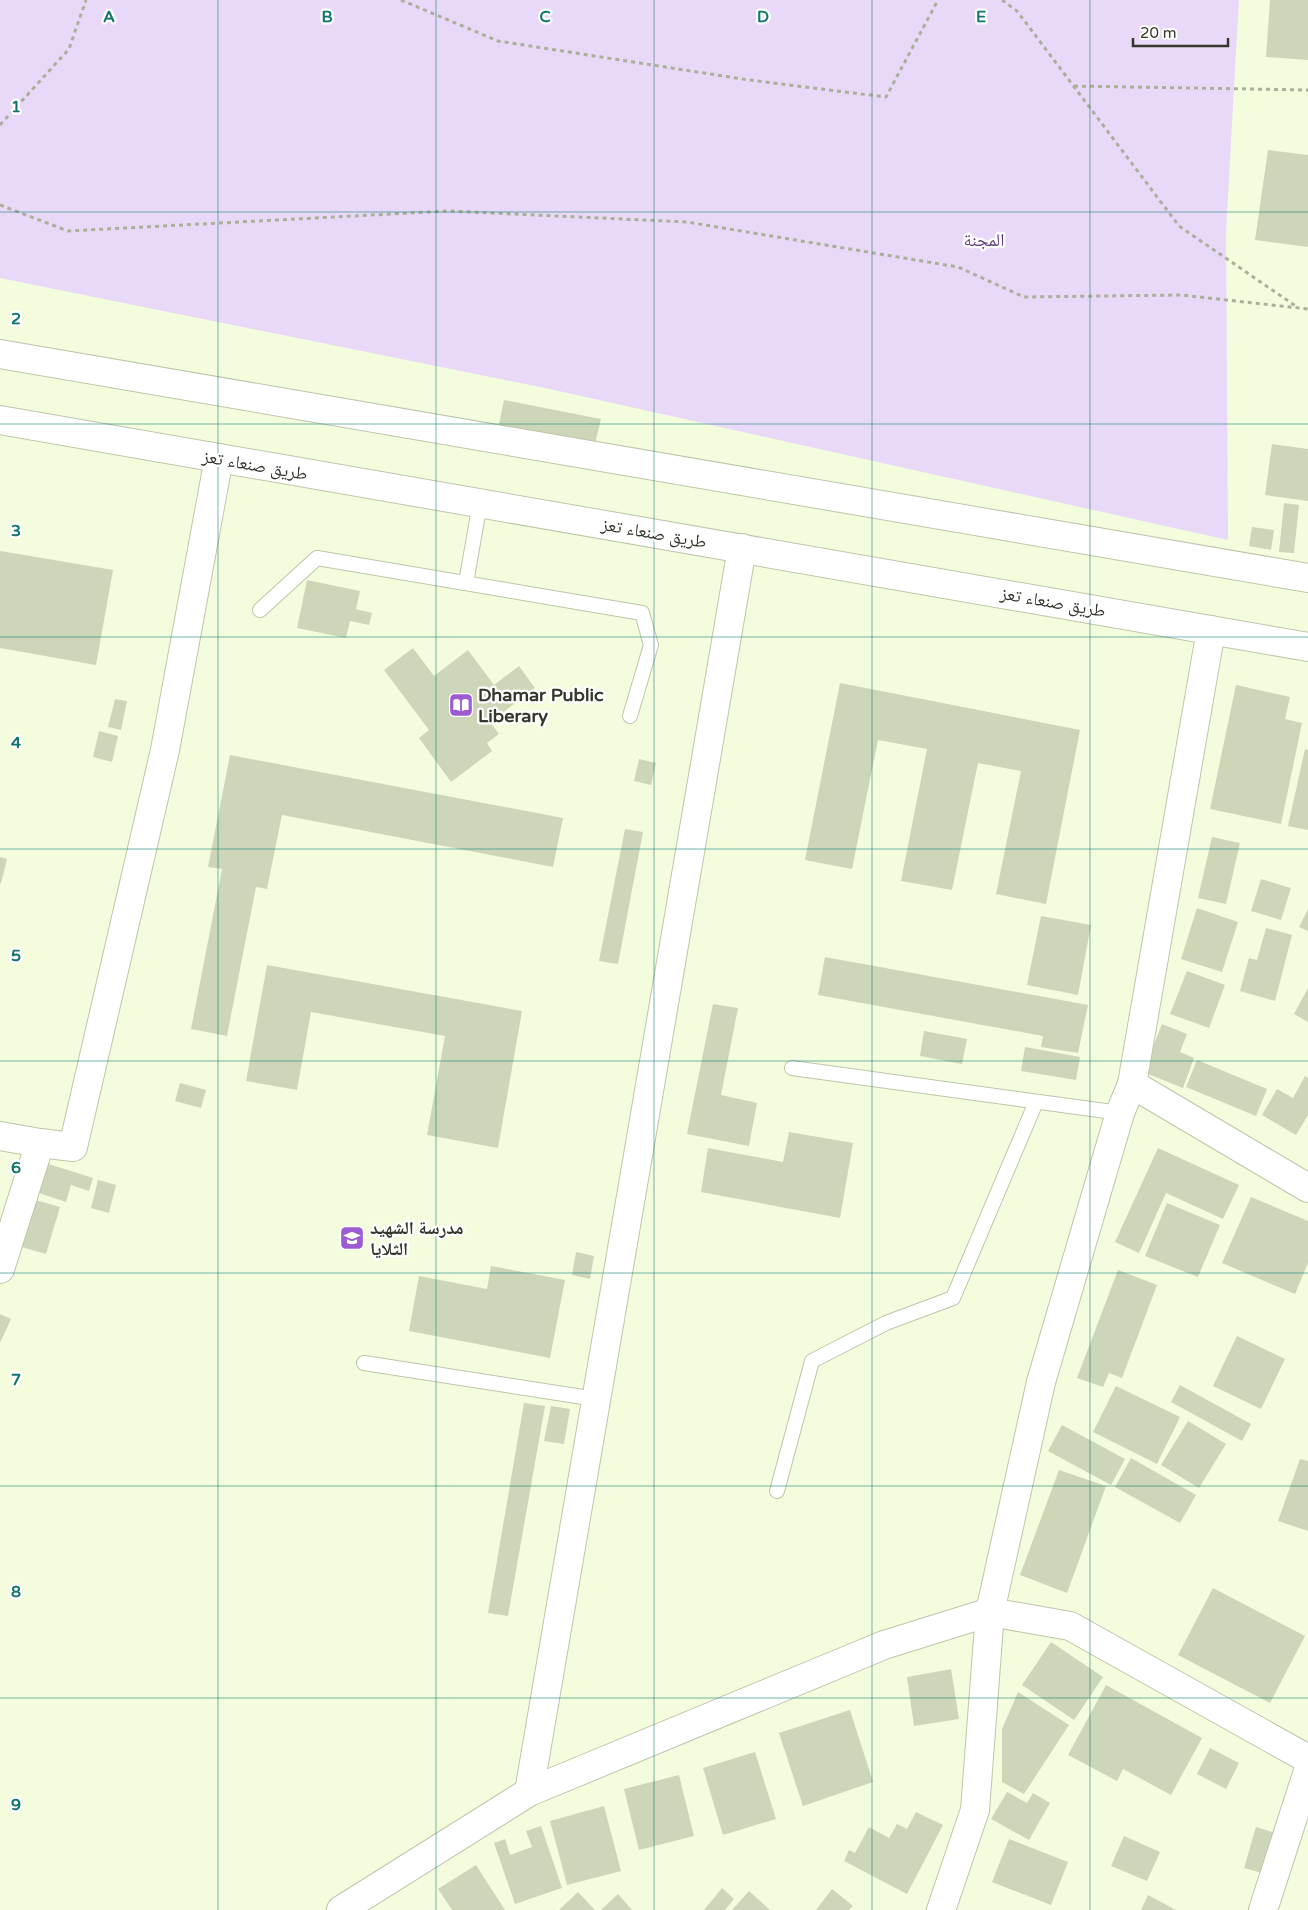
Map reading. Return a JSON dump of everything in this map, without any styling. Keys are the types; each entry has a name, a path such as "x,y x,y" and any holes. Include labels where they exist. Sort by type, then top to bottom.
{"main road":[{"path":"0,354 1308,578"},
{"name":"طريق صنعاء تعز","path":"0,420 1308,647"},
{"path":"0,1136 73,1147 165,750 219,458"},
{"path":"529,1792 742,548"},
{"path":"941,1910 975,1810 990,1612 1041,1382 1120,1113 1132,1084 1211,630"},
{"path":"1132,1084 1308,1188"},
{"path":"0,1269 40,1143"},
{"path":"341,1910 529,1792 884,1645 990,1612 1070,1626 1308,1759"},
{"path":"1264,1910 1308,1771"}],"lane":[{"path":"466,583 480,503"},
{"path":"260,610 317,558 642,612 651,645 630,716"},
{"path":"792,1068 1120,1113"},
{"path":"777,1491 812,1360 886,1324 954,1298 1036,1102"},
{"path":"364,1363 596,1399"}],"path":[{"path":"0,125 69,49 86,0"},
{"path":"401,0 498,41 749,80 886,98 938,0"},
{"path":"1002,0 1017,11 1179,226 1298,308"},
{"path":"1073,86 1308,90"},
{"path":"0,205 68,232 448,211 687,222 958,267 1024,297 1181,296 1308,309"}],"green space":[{"name":"المجنة","path":"0,0 1239,0 1226,231 1228,540 545,388 0,278"}],"building":[{"path":"1270,0 1308,0 1308,60 1266,57"},
{"path":"1268,150 1308,155 1308,247 1255,240"},
{"path":"504,400 601,419 595,444 499,424"},
{"path":"1272,444 1308,449 1308,501 1265,495"},
{"path":"1284,503 1299,505 1294,553 1279,552"},
{"path":"1252,527 1274,530 1271,550 1249,546"},
{"path":"0,551 113,570 96,665 0,648"},
{"path":"307,580 360,591 356,609 372,613 369,625 350,621 346,638 297,628"},
{"name":"Dhamar Public Liberary","path":"413,648 434,676 468,650 494,685 519,666 535,688 490,722 499,734 487,743 492,751 451,782 419,738 429,730 384,670"},
{"path":"840,683 1080,730 1046,904 996,894 1021,771 978,763 952,890 901,881 927,749 878,740 852,869 805,860"},
{"path":"1236,685 1290,697 1285,719 1302,723 1281,824 1210,809"},
{"path":"115,699 127,701 121,730 108,727"},
{"path":"99,731 118,736 112,762 93,757"},
{"path":"1305,749 1308,750 1308,830 1288,826"},
{"path":"230,755 563,818 553,867 282,815 267,889 256,887 227,1036 191,1029 222,869 208,867"},
{"path":"639,759 656,763 651,785 634,781"},
{"path":"625,829 643,832 618,964 599,961"},
{"path":"1212,837 1240,843 1226,904 1198,898"},
{"path":"0,857 7,859 1,883 0,883"},
{"path":"1261,879 1291,888 1281,920 1251,911"},
{"path":"1197,908 1238,922 1222,972 1181,959"},
{"path":"1308,909 1308,931 1299,927"},
{"path":"1041,916 1091,925 1078,995 1027,985"},
{"path":"1266,928 1292,935 1275,1001 1240,991 1249,958 1257,960"},
{"path":"825,957 1088,1005 1078,1053 1041,1047 1043,1036 818,995"},
{"path":"267,965 522,1011 498,1148 427,1135 445,1036 311,1012 297,1090 246,1081"},
{"path":"1187,971 1225,985 1209,1028 1170,1014"},
{"path":"1308,988 1308,1022 1294,1014"},
{"path":"713,1004 738,1008 721,1095 757,1103 749,1146 687,1134"},
{"path":"1162,1024 1187,1034 1180,1052 1194,1058 1183,1088 1143,1072"},
{"path":"924,1031 967,1039 962,1064 920,1056"},
{"path":"1025,1047 1080,1057 1076,1080 1021,1071"},
{"path":"1197,1060 1267,1089 1256,1116 1186,1087"},
{"path":"1305,1076 1308,1078 1308,1115 1296,1135 1262,1115 1277,1089 1293,1098"},
{"path":"180,1083 206,1090 201,1108 175,1101"},
{"path":"789,1132 853,1143 840,1218 701,1192 708,1148 783,1162"},
{"path":"1158,1148 1239,1185 1223,1219 1166,1193 1139,1253 1115,1242"},
{"path":"42,1162 93,1178 89,1191 71,1185 66,1202 33,1191"},
{"path":"98,1180 116,1185 109,1213 91,1208"},
{"path":"25,1197 60,1207 46,1254 11,1244"},
{"path":"1251,1197 1308,1221 1308,1263 1295,1294 1222,1263"},
{"path":"1167,1203 1220,1225 1198,1277 1145,1256"},
{"path":"576,1252 594,1256 590,1279 572,1275"},
{"path":"491,1266 565,1280 550,1358 409,1331 419,1276 487,1289"},
{"path":"1118,1270 1157,1285 1122,1378 1109,1373 1103,1387 1077,1378"},
{"path":"0,1314 11,1319 0,1343"},
{"path":"1237,1336 1285,1359 1261,1409 1213,1386"},
{"path":"1180,1385 1251,1424 1242,1441 1171,1402"},
{"path":"1116,1386 1180,1417 1157,1464 1093,1432"},
{"path":"524,1403 545,1406 508,1616 488,1613"},
{"path":"551,1406 570,1409 564,1444 544,1441"},
{"path":"1188,1421 1226,1444 1199,1488 1161,1465"},
{"path":"1062,1425 1125,1459 1111,1485 1048,1451"},
{"path":"1131,1458 1196,1495 1180,1523 1115,1487"},
{"path":"1300,1459 1308,1461 1308,1531 1278,1521"},
{"path":"1059,1470 1106,1486 1067,1593 1020,1575"},
{"path":"1213,1588 1305,1636 1270,1703 1178,1655"},
{"path":"1051,1642 1103,1677 1074,1720 1022,1685"},
{"path":"951,1669 959,1719 914,1726 907,1677"},
{"path":"1106,1685 1202,1738 1171,1795 1123,1769 1117,1781 1068,1755"},
{"path":"1018,1692 1069,1725 1024,1794 1002,1782 1002,1729"},
{"path":"850,1710 873,1782 803,1806 779,1733"},
{"path":"1210,1748 1239,1763 1226,1789 1197,1774"},
{"path":"755,1752 776,1819 723,1835 703,1768"},
{"path":"679,1775 694,1836 639,1850 624,1789"},
{"path":"1007,1792 1027,1803 1033,1793 1050,1803 1029,1840 991,1819"},
{"path":"604,1806 621,1871 567,1885 550,1821"},
{"path":"916,1812 943,1825 907,1894 844,1861 849,1850 855,1853 869,1827 889,1838 897,1824 907,1829"},
{"path":"541,1826 562,1888 515,1904 494,1843 505,1839 510,1855 532,1847 526,1831"},
{"path":"1256,1827 1282,1835 1269,1875 1244,1868"},
{"path":"1124,1836 1160,1852 1147,1881 1111,1866"},
{"path":"1009,1839 1068,1862 1051,1905 992,1882"},
{"path":"476,1865 505,1910 452,1910 438,1889"},
{"path":"722,1888 734,1899 725,1910 704,1910"},
{"path":"832,1889 853,1906 849,1910 816,1910"},
{"path":"749,1891 770,1910 732,1910"},
{"path":"578,1892 595,1910 559,1910"},
{"path":"618,1894 632,1910 601,1910"},
{"path":"1148,1895 1176,1910 1141,1910"}],"place":[{"name":"Dhamar Public Liberary","path":"461,705"},
{"name":"مدرسة الشهيد الثلايا","path":"352,1238"}]}
